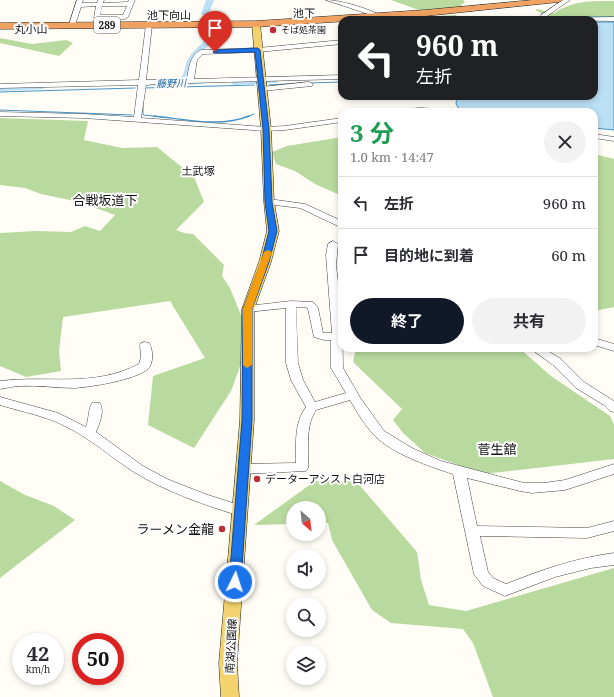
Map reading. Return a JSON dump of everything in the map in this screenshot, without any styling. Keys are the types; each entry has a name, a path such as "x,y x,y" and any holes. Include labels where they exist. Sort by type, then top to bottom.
{"highway":[{"name":"289","path":"402,16 560,0"},
{"name":"289","path":"0,26 256,24 338,20"}],"main road":[{"name":"南湖公園線","path":"230,697 228,663 247,420 248,309 265,262 273,231 269,202 266,129 256,24"}],"street":[{"path":"329,0 376,16"},
{"path":"543,16 550,13 567,0"},
{"path":"72,25 79,2 100,2 131,2 125,17 96,17 100,2"},
{"path":"598,19 614,19"},
{"path":"137,120 143,84 149,24"},
{"path":"184,80 194,60 201,52 258,50 338,42"},
{"path":"0,86 143,84 184,80 262,83 338,77"},
{"path":"262,83 282,88 299,85 338,83"},
{"path":"0,114 137,120 266,129 285,128 338,121"},
{"path":"598,136 614,138"},
{"path":"269,202 302,206 338,223"},
{"path":"333,244 331,265 338,328 337,367 378,433 409,451 459,472 530,488 562,486 614,469"},
{"path":"248,309 291,304 309,304 312,308 318,335 324,337 337,336"},
{"path":"291,304 292,363 297,380 312,407"},
{"path":"598,342 614,348"},
{"path":"0,385 22,382 73,384 91,383 129,374 141,369 144,366 147,357 145,346"},
{"path":"541,352 557,362 580,385 608,402 614,408"},
{"path":"242,469 302,468 304,419 308,412 312,407 353,395"},
{"path":"0,401 62,419 89,434 138,468 166,484 195,497 240,511"},
{"path":"89,434 95,420 96,406"},
{"path":"459,472 473,531 481,574 488,582 505,590 553,572 591,562 614,559"},
{"path":"473,531 587,533 614,526"}],"green space":[{"path":"391,0 463,0 465,2 461,5 464,9 424,12"},
{"path":"591,1 614,1 614,21 598,21 598,16 547,16 535,10 537,9 554,13 576,3"},
{"path":"456,15 457,16 436,16"},
{"path":"0,38 32,44 66,40 73,43 59,56 0,43"},
{"path":"0,118 88,121 84,140 122,148 157,147 194,177 204,202 176,230 193,234 224,265 222,276 230,288 247,330 248,345 231,391 194,448 148,425 153,376 205,358 170,301 63,317 59,351 61,371 26,377 0,366 0,233 36,231 71,232 85,226 100,231 115,215 79,202 41,194 25,188 0,185"},
{"path":"338,138 338,194 315,184 295,171 276,164 272,152 287,146"},
{"path":"598,155 614,159 614,307 598,310"},
{"path":"355,352 524,352 551,376 610,416 614,425 614,459 483,474 425,453 403,433 393,420 402,409 353,362"},
{"path":"0,481 25,495 54,506 75,520 0,578"},
{"path":"315,481 356,481 417,552 421,580 429,605 466,611 614,568 614,697 493,697 473,643 463,629 391,623 372,610 332,540 328,523 326,523 326,501 287,501"},
{"path":"286,502 286,524 254,525"}],"water":[{"path":"598,22 614,22 614,130 598,128 598,108 458,108 456,104 456,100 598,100"}],"waterway":[{"path":"179,82 187,76 188,68 195,54 223,27 220,21 205,14 210,0"},
{"path":"598,17 614,17"},
{"name":"藤野川","path":"234,82 274,81"},
{"name":"藤野川","path":"146,84 200,82"},
{"name":"藤野川","path":"309,83 338,82"},
{"name":"藤野川","path":"269,85 303,83"},
{"path":"144,88 254,85"},
{"name":"藤野川","path":"0,88 40,87"},
{"path":"0,92 135,88"},
{"path":"143,105 143,115 162,117"},
{"path":"0,110 132,115"},
{"path":"247,117 254,114"},
{"path":"154,116 202,122 238,120 249,116"}],"slow traffic":[{"path":"247,365 248,309 255,285 268,252"}],"place":[{"name":"そば処茶園","path":"273,30"},
{"name":"データーアシスト白河店","path":"257,479"},
{"name":"ラーメン金龍","path":"222,529"}],"district":[{"name":"池下","path":"304,13"},
{"name":"池下向山","path":"169,15"},
{"name":"丸小山","path":"31,29"},
{"name":"土武塚","path":"198,171"},
{"name":"合戦坂道下","path":"105,200"},
{"name":"菅生舘","path":"497,449"}],"route":[{"path":"215,52 258,50 266,129 269,202 273,231 265,262 255,285 248,309 247,420 242,469 235,582"}]}
